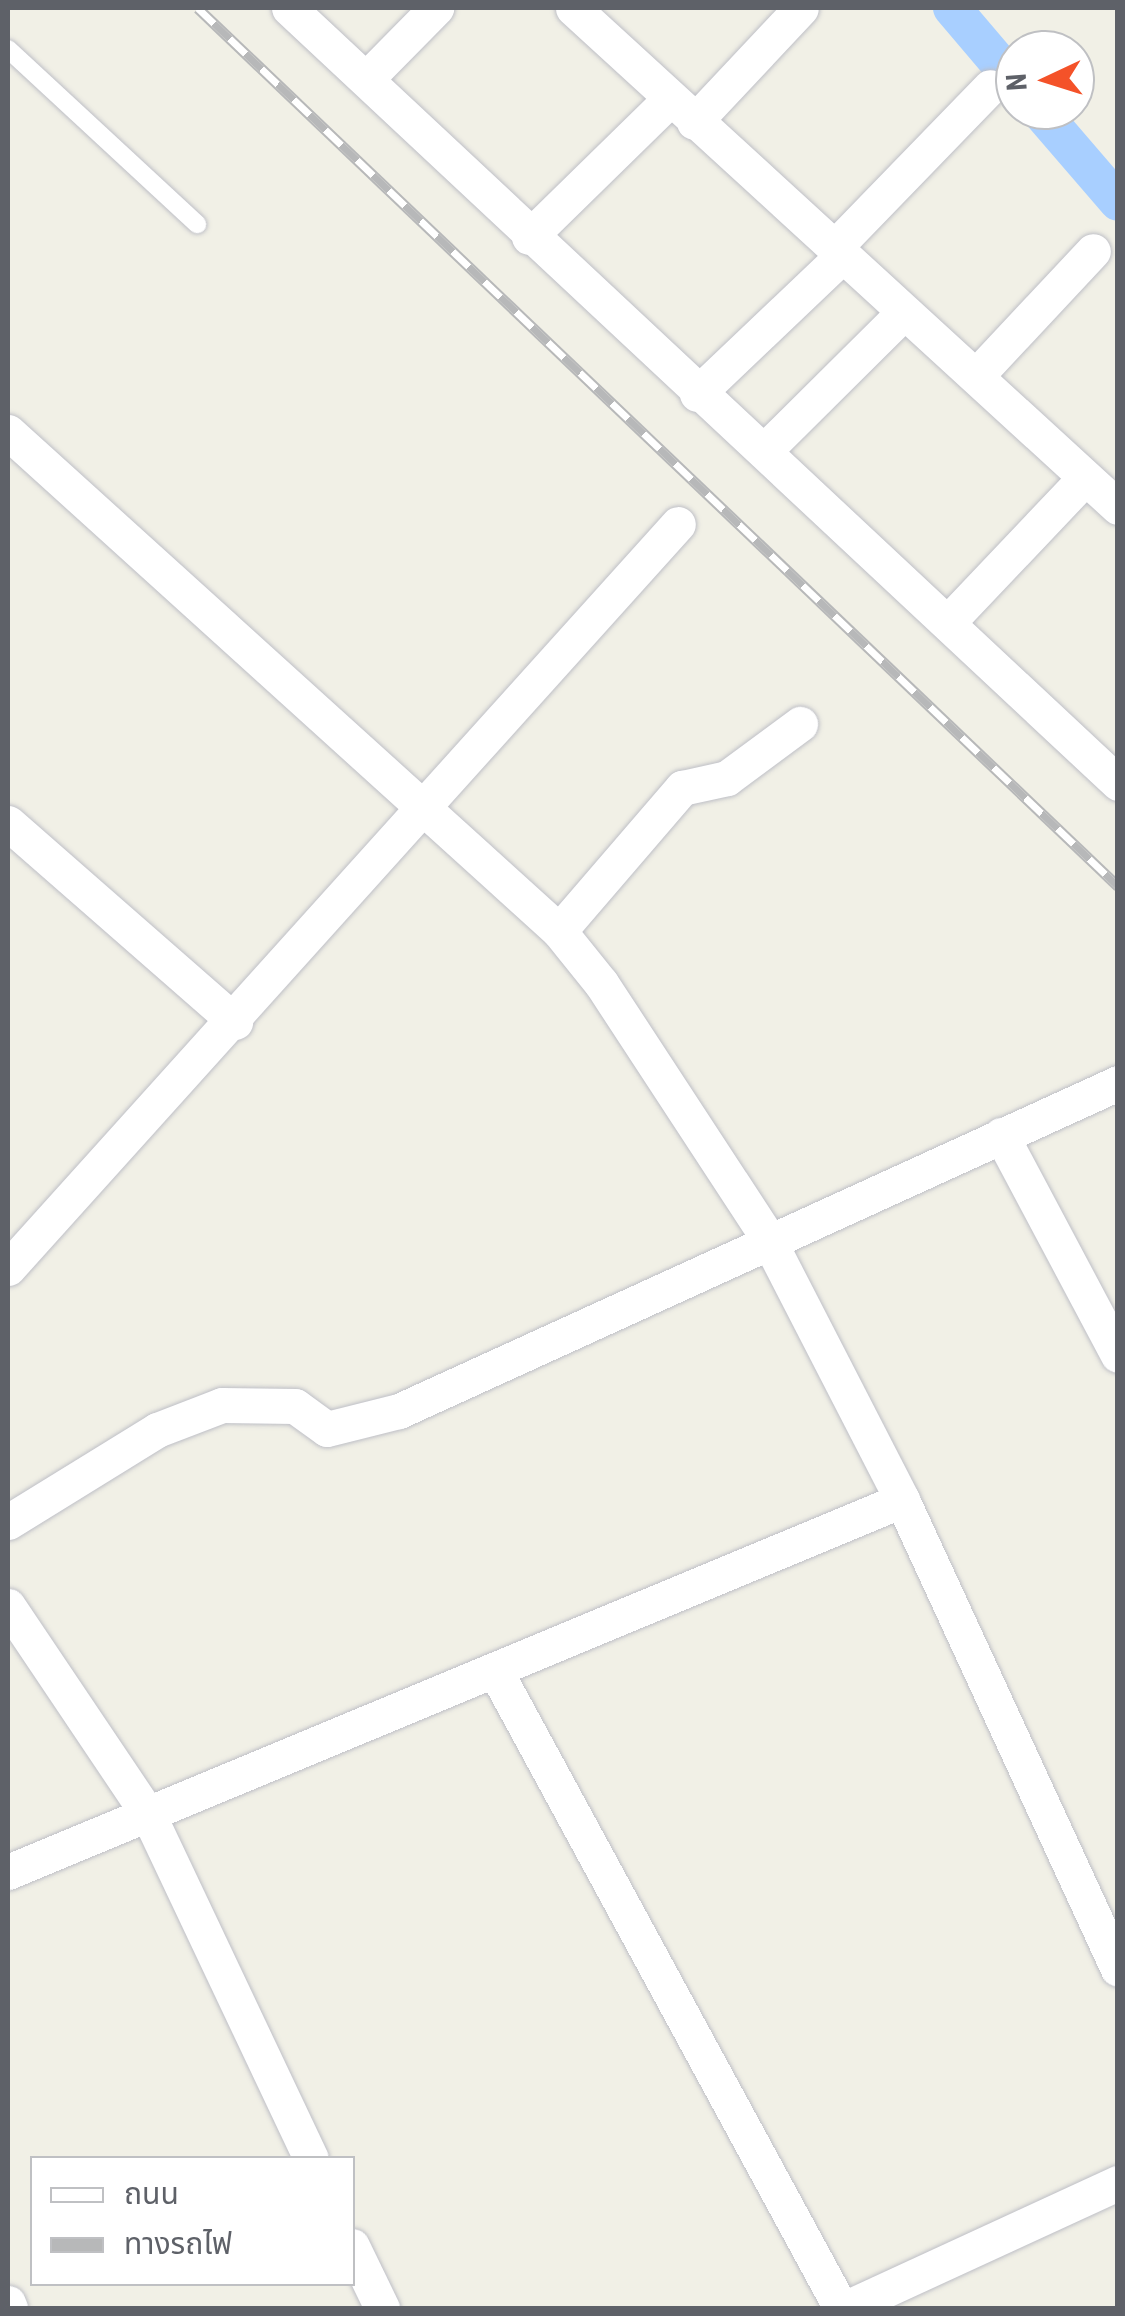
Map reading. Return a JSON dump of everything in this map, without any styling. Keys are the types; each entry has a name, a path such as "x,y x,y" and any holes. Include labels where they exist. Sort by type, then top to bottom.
{"street":[{"path":"290,8 370,74 529,237 696,394 765,450 950,619 1116,780"},
{"path":"370,74 436,8"},
{"path":"573,8 903,312 1107,492 950,619"},
{"path":"529,237 801,8"},
{"path":"696,394 838,252 990,87"},
{"path":"976,376 1093,251"},
{"path":"765,450 903,312"},
{"path":"8,432 559,931 767,1237 902,1500 1118,1969"},
{"path":"8,1268 427,812 678,524"},
{"path":"559,931 682,788 728,778 800,724"},
{"path":"8,823 234,1022"},
{"path":"8,1522 157,1430 222,1405 295,1406 327,1429 399,1411 767,1237 1118,1082"},
{"path":"1001,1136 1118,1354"},
{"path":"8,1872 497,1674 902,1500"},
{"path":"8,1606 149,1816 310,2156"},
{"path":"497,1674 843,2308 1118,2183"},
{"path":"355,2252 382,2308"}],"lane":[{"path":"8,49 198,224"}],"waterway":[{"path":"952,8 995,59"},
{"path":"1056,130 1118,202"}],"railway":[{"path":"198,8 1118,886"}]}
